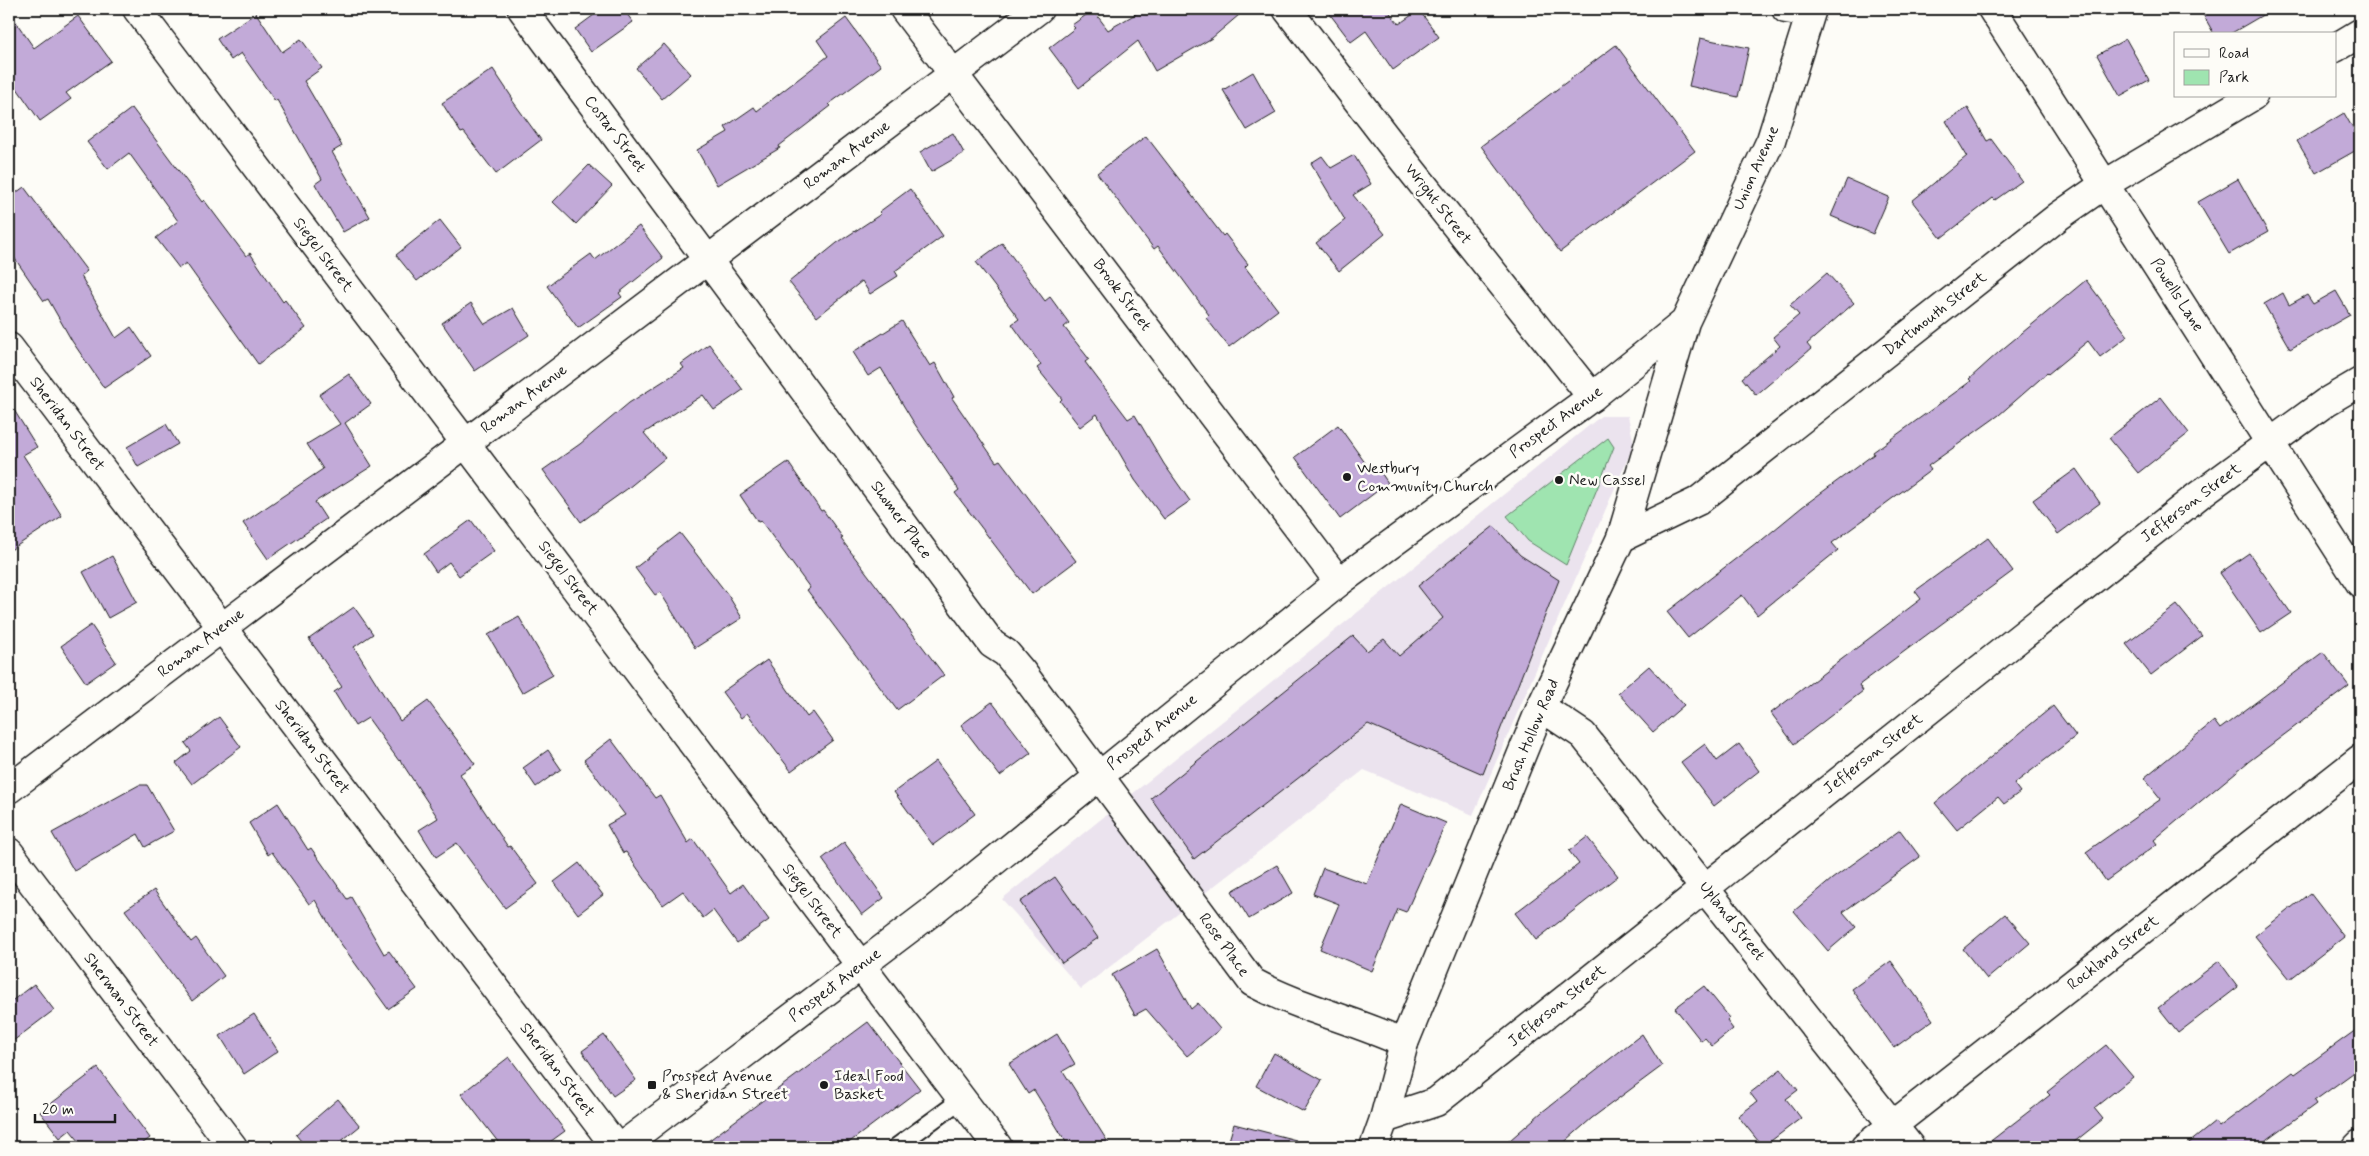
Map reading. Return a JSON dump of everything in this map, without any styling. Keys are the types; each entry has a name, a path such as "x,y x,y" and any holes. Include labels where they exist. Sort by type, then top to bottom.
{"street":[{"name":"Siegel Street","path":"137,9 998,1147"},
{"name":"Costar Street","path":"522,9 708,260"},
{"name":"Brook Street","path":"904,9 1339,582"},
{"name":"Roman Avenue","path":"9,789 1039,9"},
{"name":"Wright Street","path":"1287,9 1592,397"},
{"name":"Powells Lane","path":"1992,9 2360,582"},
{"name":"Union Avenue","path":"1685,322 1771,140 1803,10"},
{"path":"2336,47 2360,33"},
{"name":"Dartmouth Street","path":"1621,538 1698,501 2059,216 2105,184 2250,98"},
{"name":"Shomer Place","path":"708,260 992,644 1006,653 1022,672 1099,775"},
{"name":"Prospect Avenue","path":"621,1147 930,913 1339,582 1592,397 1685,322"},
{"name":"Brush Hollow Road","path":"1374,1147 1384,1119 1404,1043 1541,707 1621,538 1685,322"},
{"name":"Sheridan Street","path":"9,347 616,1147"},
{"name":"Jefferson Street","path":"1384,1119 1436,1102 2198,495 2326,402 2360,382"},
{"name":"Upland Street","path":"1541,707 1583,735 1910,1147"},
{"name":"Rockland Street","path":"1865,1147 2360,760"},
{"name":"Rose Place","path":"1099,775 1252,982 1277,996 1372,1029 1404,1043"},
{"name":"Sherman Street","path":"9,852 233,1147"},
{"path":"2357,1147 2360,1144"}],"lane":[{"path":"896,1147 962,1099"}],"shaded area":[{"path":"1601,416 1628,416 1634,444 1473,815 1364,770 1081,989 1002,899"}],"green space":[{"path":"1608,438 1614,447 1566,565 1528,541 1507,516"}],"building":[{"path":"602,9 623,9 633,22 591,52 575,29"},
{"path":"1144,9 1246,9 1212,38 1155,71 1138,41 1079,88 1049,48 1075,28 1072,25 1093,10 1108,30"},
{"path":"1326,9 1396,9 1390,13 1399,24 1419,10 1439,37 1393,70 1366,31 1351,42"},
{"path":"2200,9 2273,9 2233,32 2213,32"},
{"path":"9,12 34,48 78,16 111,61 66,93 71,99 40,121 9,77"},
{"path":"256,13 282,52 301,39 322,68 304,81 342,146 332,152 370,217 343,232 315,184 322,179 277,100 275,101 241,53 231,60 217,39"},
{"path":"846,18 881,66 829,104 831,106 779,146 780,148 717,185 697,150 728,132 725,127 754,107 757,111 828,56 817,40"},
{"path":"1700,38 1749,48 1738,97 1689,86"},
{"path":"2126,39 2149,80 2120,96 2097,55"},
{"path":"664,44 691,74 662,99 636,68"},
{"path":"1616,45 1695,151 1560,252 1481,146"},
{"path":"493,69 512,100 541,140 496,174 464,132 461,133 442,103"},
{"path":"1253,72 1276,113 1247,130 1223,90"},
{"path":"132,108 202,202 204,200 246,256 250,253 283,302 285,300 306,328 258,364 186,263 179,268 156,238 178,221 129,153 108,169 87,142"},
{"path":"1968,108 1987,141 1991,139 2022,181 1995,200 1993,198 1941,238 1912,201 1967,156 1946,121"},
{"path":"2344,113 2360,141 2360,148 2316,173 2297,141"},
{"path":"953,133 964,153 931,172 920,152"},
{"path":"1146,136 1223,236 1225,234 1248,264 1245,267 1278,310 1229,347 1206,318 1209,315 1158,246 1154,249 1097,173"},
{"path":"1354,155 1371,184 1353,195 1385,234 1339,271 1316,243 1345,220 1311,163 1322,156 1331,168"},
{"path":"589,165 612,186 576,224 553,202"},
{"path":"1847,179 1889,197 1873,234 1831,216"},
{"path":"2238,179 2268,232 2229,254 2198,202"},
{"path":"24,187 87,271 81,276 116,338 131,327 151,356 104,388 72,341 48,299 44,301 9,250 9,198"},
{"path":"910,189 943,236 895,271 898,276 870,294 862,281 817,317 789,282 837,243 881,214 879,212"},
{"path":"440,220 461,247 417,281 396,255"},
{"path":"639,226 663,258 619,293 622,297 578,328 547,286 591,254 595,260"},
{"path":"1002,243 1045,301 1050,297 1069,323 1064,327 1089,359 1085,362 1128,419 1135,415 1164,464 1190,501 1164,519 1135,480 1097,414 1080,427 1060,401 1062,399 1037,368 1041,365 1012,324 1019,319 976,262"},
{"path":"1827,273 1854,303 1807,344 1811,349 1756,395 1742,378 1780,346 1773,337 1799,315 1790,305"},
{"path":"2086,280 2128,336 2100,357 2088,341 2047,373 1999,415 1928,466 1931,470 1832,543 1838,550 1757,615 1742,595 1688,638 1667,612 1757,544 1802,507 1874,454 1873,452 1971,381 1969,379 1999,352"},
{"path":"2336,291 2350,315 2290,349 2264,304 2283,293 2289,305 2307,295 2313,304"},
{"path":"471,303 485,324 513,308 529,335 475,371 442,323"},
{"path":"902,321 930,366 935,363 954,397 952,398 996,462 1000,460 1076,561 1032,594 955,493 959,490 914,423 881,368 868,376 853,352"},
{"path":"709,344 743,390 714,410 703,395 644,433 665,458 627,489 581,522 543,470 580,444 629,403 684,368 681,364"},
{"path":"349,374 371,404 345,423 372,466 315,502 326,519 268,559 243,523 323,469 307,444 340,424 319,395"},
{"path":"2161,397 2189,433 2138,473 2109,438"},
{"path":"9,402 37,447 23,455 62,516 9,551"},
{"path":"166,424 178,444 138,467 127,447"},
{"name":"Westbury Community Church","path":"1338,425 1371,471 1377,467 1388,483 1340,519 1295,457"},
{"path":"788,462 821,511 823,510 843,538 841,539 944,675 897,710 807,590 810,588 761,521 758,522 740,495"},
{"path":"2076,469 2100,503 2058,534 2033,500"},
{"path":"471,520 494,551 459,576 449,562 436,572 424,554"},
{"path":"1494,526 1520,555 1559,580 1483,774 1368,724 1194,859 1151,798 1353,636 1367,651 1384,639 1399,656 1443,618 1418,586"},
{"path":"680,533 728,595 742,618 695,648 660,592 655,595 635,568"},
{"path":"1988,538 2013,571 1859,685 1863,691 1794,744 1771,713 1921,599 1915,591"},
{"path":"2249,553 2291,613 2261,633 2220,573"},
{"path":"112,556 137,602 108,618 83,572"},
{"path":"2177,605 2202,636 2151,675 2126,644"},
{"path":"354,607 373,634 354,647 400,721 428,701 475,764 460,774 508,847 510,846 538,884 505,908 457,843 436,857 419,830 438,818 400,760 368,718 355,726 334,692 342,687 309,639"},
{"path":"519,617 553,675 522,693 488,635"},
{"path":"91,625 116,662 86,683 61,646"},
{"path":"2323,652 2349,686 2248,762 2154,840 2157,844 2106,881 2086,852 2161,799 2144,778 2214,721 2220,729"},
{"path":"767,660 807,717 813,712 833,740 791,771 747,713 741,718 722,692"},
{"path":"1649,666 1684,705 1653,732 1618,693"},
{"path":"992,702 1031,753 1000,776 961,725"},
{"path":"2053,706 2076,736 2014,784 2020,792 2004,804 1998,797 1957,830 1935,803"},
{"path":"219,717 241,747 192,784 176,763 191,751 185,743"},
{"path":"611,739 655,798 660,795 688,843 693,839 731,893 743,884 769,920 737,943 713,910 703,918 683,891 663,905 626,852 623,853 607,825 625,815 584,760"},
{"path":"1705,744 1717,761 1739,744 1759,771 1714,806 1681,762"},
{"path":"548,750 561,769 536,787 523,768"},
{"path":"936,761 975,814 933,845 894,792"},
{"path":"139,785 147,785 174,831 145,847 138,834 74,871 52,833"},
{"path":"278,803 308,850 311,848 347,899 351,897 384,954 389,951 417,989 388,1009 339,941 315,900 309,904 272,852 268,855 249,823"},
{"path":"1401,804 1446,823 1406,912 1398,909 1372,971 1320,949 1339,904 1313,894 1323,868 1367,884"},
{"path":"1900,830 1920,857 1843,912 1856,927 1828,951 1794,911 1832,879"},
{"path":"1587,837 1618,876 1536,940 1515,913 1579,864 1569,851"},
{"path":"844,842 884,898 862,915 822,859"},
{"path":"579,863 603,895 578,914 554,882"},
{"path":"1277,865 1293,893 1249,919 1232,891"},
{"path":"1055,877 1098,938 1062,963 1020,902"},
{"path":"154,890 191,942 196,938 224,976 192,1001 125,910"},
{"path":"2310,893 2344,937 2290,979 2255,936"},
{"path":"2005,914 2030,943 1987,979 1963,949"},
{"path":"1157,949 1191,1009 1198,1003 1220,1029 1187,1056 1146,1009 1135,1015 1112,975"},
{"path":"1891,961 1933,1020 1894,1048 1852,989"},
{"path":"2219,961 2238,987 2178,1033 2158,1008"},
{"path":"34,984 54,1010 9,1044 9,1003"},
{"path":"1704,986 1730,1018 1727,1021 1733,1029 1712,1046 1705,1038 1701,1041 1675,1008"},
{"path":"254,1014 278,1051 244,1074 220,1036"},
{"path":"868,1022 920,1089 843,1147 700,1147"},
{"path":"2360,1027 2360,1068 2314,1101 2316,1104 2257,1147 2184,1147 2215,1122 2219,1127 2293,1072 2295,1074"},
{"path":"1057,1034 1075,1064 1063,1071 1111,1147 1069,1147 1034,1090 1028,1094 1009,1064"},
{"path":"1642,1034 1662,1066 1592,1118 1559,1147 1502,1147 1542,1112"},
{"path":"604,1035 636,1080 613,1096 582,1051"},
{"path":"2106,1045 2133,1077 2094,1108 2103,1119 2068,1147 1983,1147 2050,1095 2047,1092"},
{"path":"1274,1053 1322,1080 1304,1112 1256,1086"},
{"path":"509,1057 565,1131 543,1147 502,1147 461,1094"},
{"path":"98,1068 150,1138 138,1147 84,1147 70,1130 60,1138 40,1112"},
{"path":"1781,1069 1798,1090 1786,1099 1801,1118 1763,1147 1738,1116 1757,1102 1750,1093"},
{"path":"338,1099 360,1126 334,1147 306,1147 296,1135"},
{"path":"1234,1124 1296,1140 1295,1147 1227,1147"}],"place":[{"name":"Westbury Community Church","path":"1347,477"},
{"name":"New Cassel","path":"1559,480"},
{"name":"Prospect Avenue & Sheridan Street","path":"652,1085"},
{"name":"Ideal Food Basket","path":"824,1085"}]}
